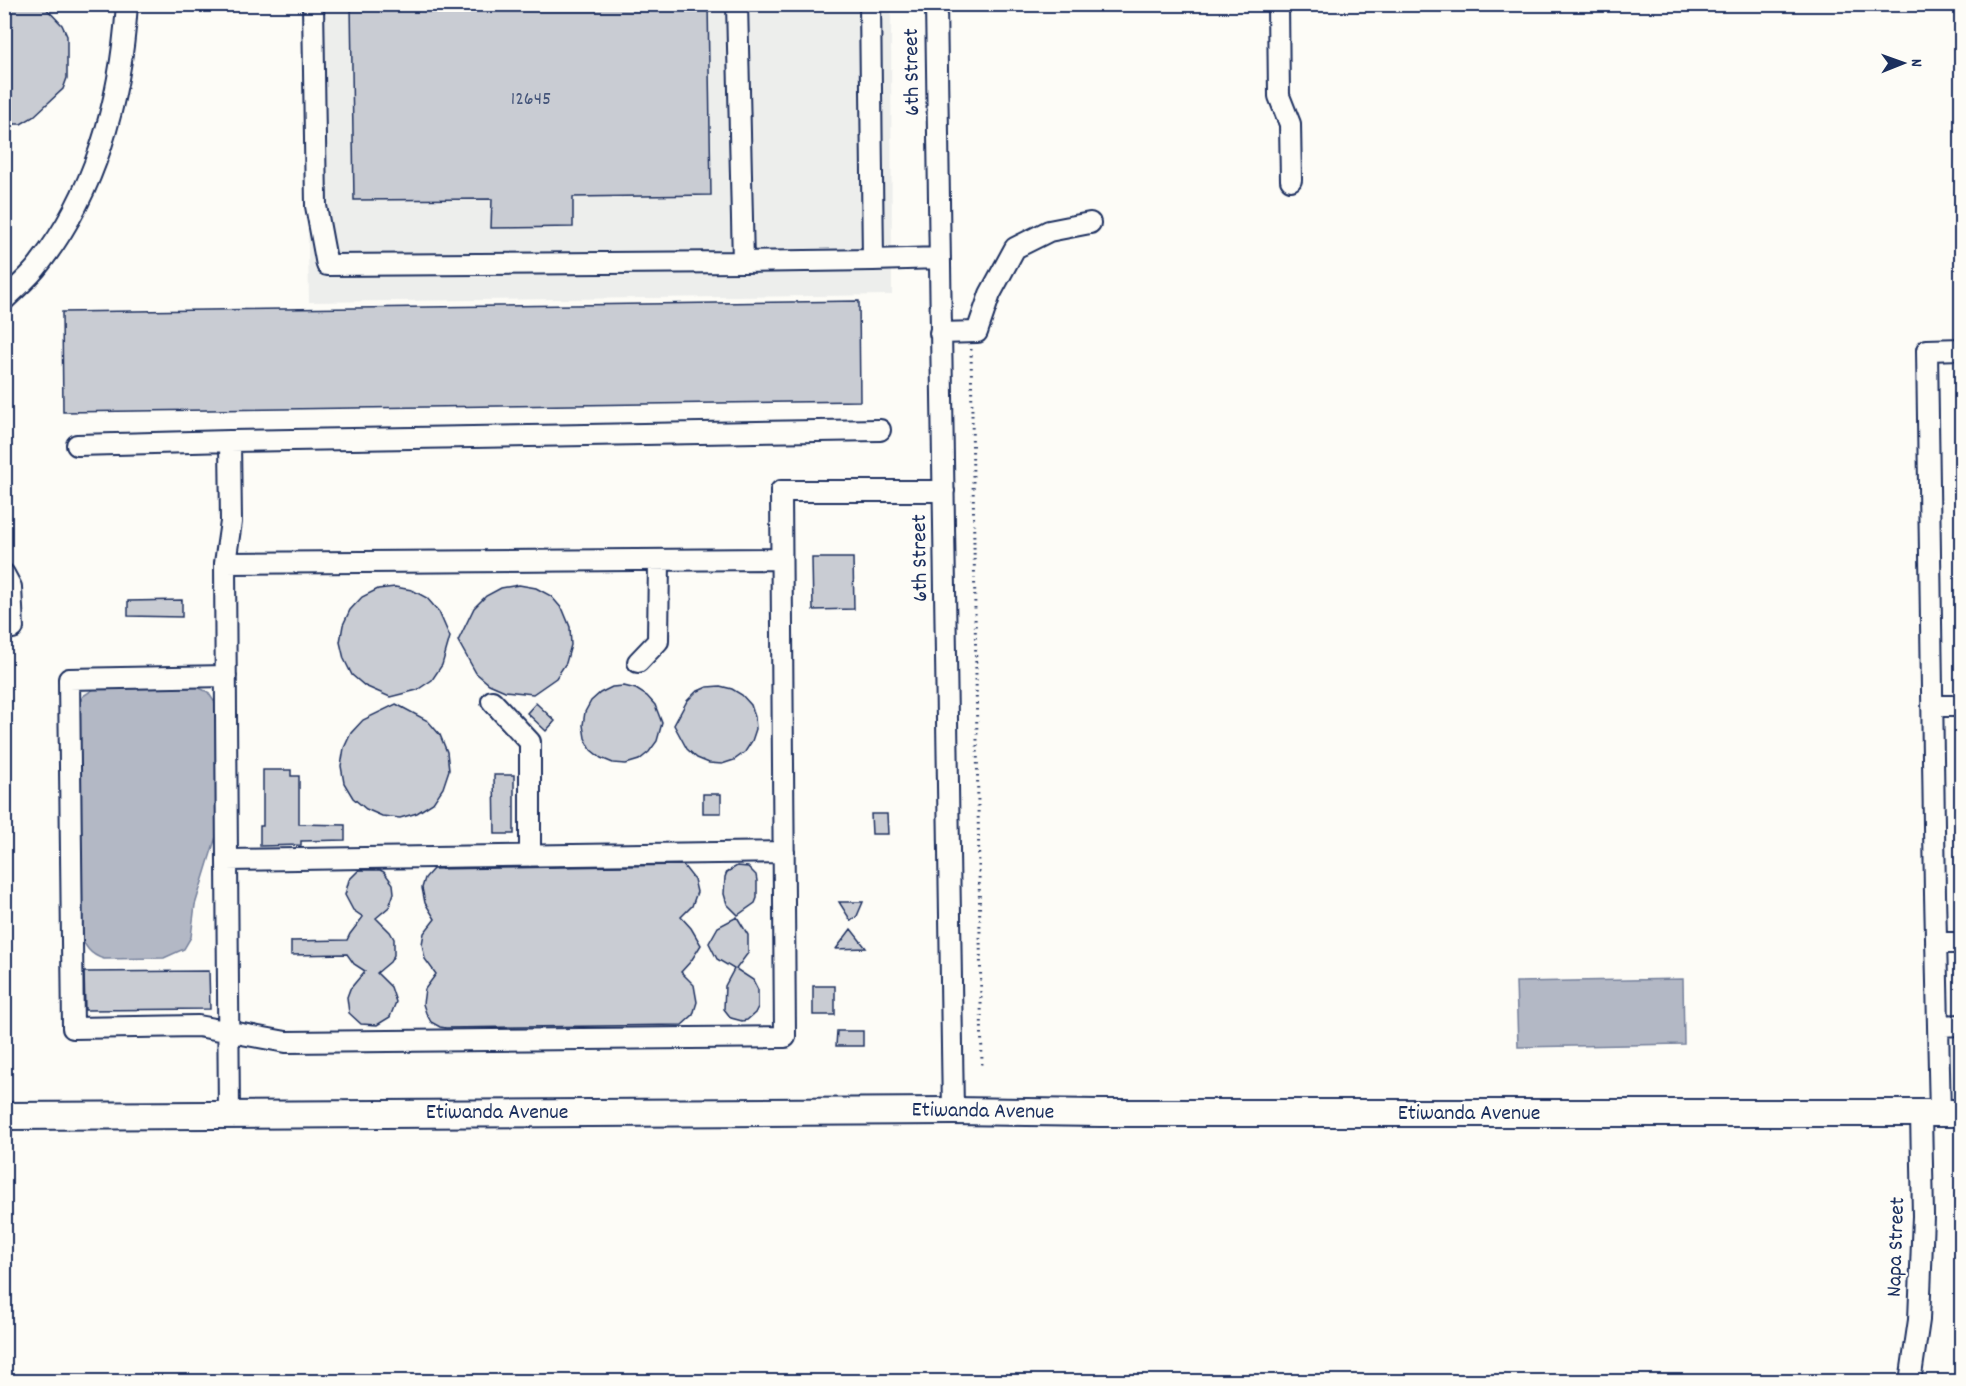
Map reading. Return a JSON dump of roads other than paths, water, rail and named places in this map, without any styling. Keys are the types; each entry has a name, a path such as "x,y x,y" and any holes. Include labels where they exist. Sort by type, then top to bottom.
{"main road":[{"name":"Etiwanda Avenue","path":"4,1116 952,1110 1100,1113 1941,1114"}],"street":[{"path":"4,300 39,265 67,224 87,184 118,84 126,4"},
{"path":"313,4 316,206 327,265 939,258"},
{"path":"737,4 743,262"},
{"path":"870,4 873,260"},
{"name":"6th Street","path":"936,4 952,1110"},
{"path":"1278,4 1278,96 1290,124 1291,180"},
{"path":"940,333 977,332 990,294 1015,248 1049,231 1090,223"},
{"name":"Napa Street","path":"1910,1382 1919,1320 1923,1216 1941,1114 1936,943 1928,350 1962,349"},
{"path":"77,445 880,430"},
{"path":"229,1115 225,563 231,522 230,441"},
{"path":"226,676 69,679 73,1028 198,1026 286,1042 785,1037 781,491 944,491"},
{"path":"225,563 782,559"},
{"path":"638,662 658,641 659,560"},
{"path":"4,574 11,588 13,628"},
{"path":"492,701 530,742 530,855"},
{"path":"1933,706 1962,706"},
{"path":"227,860 784,852"},
{"path":"1936,943 1962,943"},
{"path":"1938,1026 1962,1025"}]}
